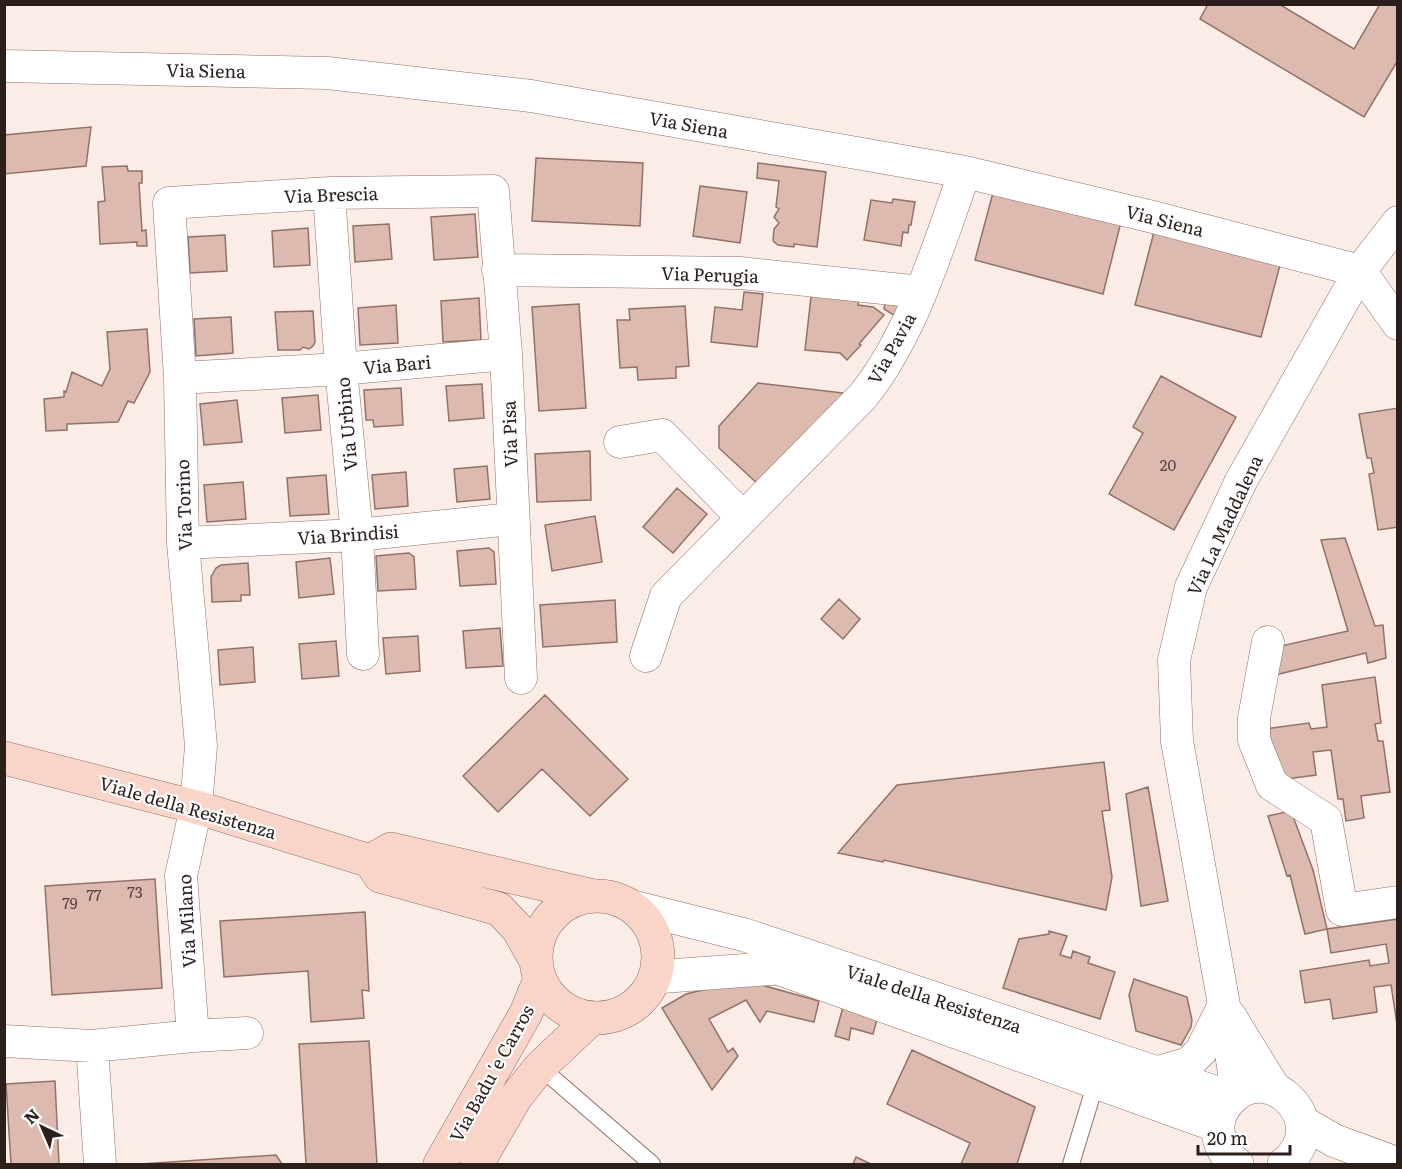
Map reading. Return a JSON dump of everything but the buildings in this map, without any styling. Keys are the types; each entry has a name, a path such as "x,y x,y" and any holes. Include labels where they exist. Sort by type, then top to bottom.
{"main road":[{"name":"Viale della Resistenza","path":"4,758 196,807 370,861 380,876 499,909 518,929 538,970"},
{"path":"370,861 391,849 594,896 615,898 633,907 647,921 656,939 658,958 655,977 645,995 630,1008 612,1016 592,1018 576,1014 561,1006 549,994 538,970 538,942 546,924 559,910 575,900 594,896"},
{"name":"Via Badu 'e Carros","path":"440,1164 526,1013 538,970"},
{"name":"Via Badu 'e Carros","path":"477,1164 516,1097 540,1067 592,1018"}],"street":[{"name":"Via Siena","path":"4,66 338,74 531,96 965,172 1152,217 1360,271"},
{"name":"Via Pavia","path":"646,656 666,596 863,396 882,372 921,292 965,172"},
{"name":"Via Brescia","path":"169,203 329,193 493,191"},
{"name":"Via Pisa","path":"493,191 506,354 521,678"},
{"name":"Via Urbino","path":"329,193 341,369 357,535 363,654"},
{"name":"Via Torino","path":"169,203 180,378 183,543 201,746 196,807"},
{"name":"Via La Maddalena","path":"1229,1106 1224,1005 1177,741 1174,660 1191,587 1241,481 1360,271 1398,222"},
{"name":"Via Perugia","path":"498,270 740,273 921,292"},
{"path":"1360,271 1398,324"},
{"name":"Via Bari","path":"180,378 341,369 506,354"},
{"path":"620,442 662,435 743,518"},
{"name":"Via Brindisi","path":"183,543 357,535 512,519"},
{"path":"1268,642 1254,718 1254,740 1272,785 1326,820 1342,910 1398,902"},
{"name":"Via Milano","path":"193,1036 181,876 196,807"},
{"name":"Viale della Resistenza","path":"633,907 745,935 1158,1072 1229,1106"},
{"name":"Viale della Resistenza","path":"655,977 778,968 1096,1082 1229,1106"},
{"name":"Via La Maddalena","path":"1224,1005 1275,1089"},
{"path":"1158,1072 1189,1063 1201,1052 1224,1005"},
{"path":"4,1041 92,1046 247,1033"},
{"path":"92,1046 100,1164"},
{"path":"1234,1164 1221,1145 1229,1106 1249,1088 1262,1087 1275,1089 1285,1094 1293,1102 1302,1122 1302,1136 1296,1163"},
{"path":"1302,1122 1335,1141 1398,1164"}],"lane":[{"path":"540,1067 652,1164"},
{"path":"1071,1164 1096,1082"}]}
